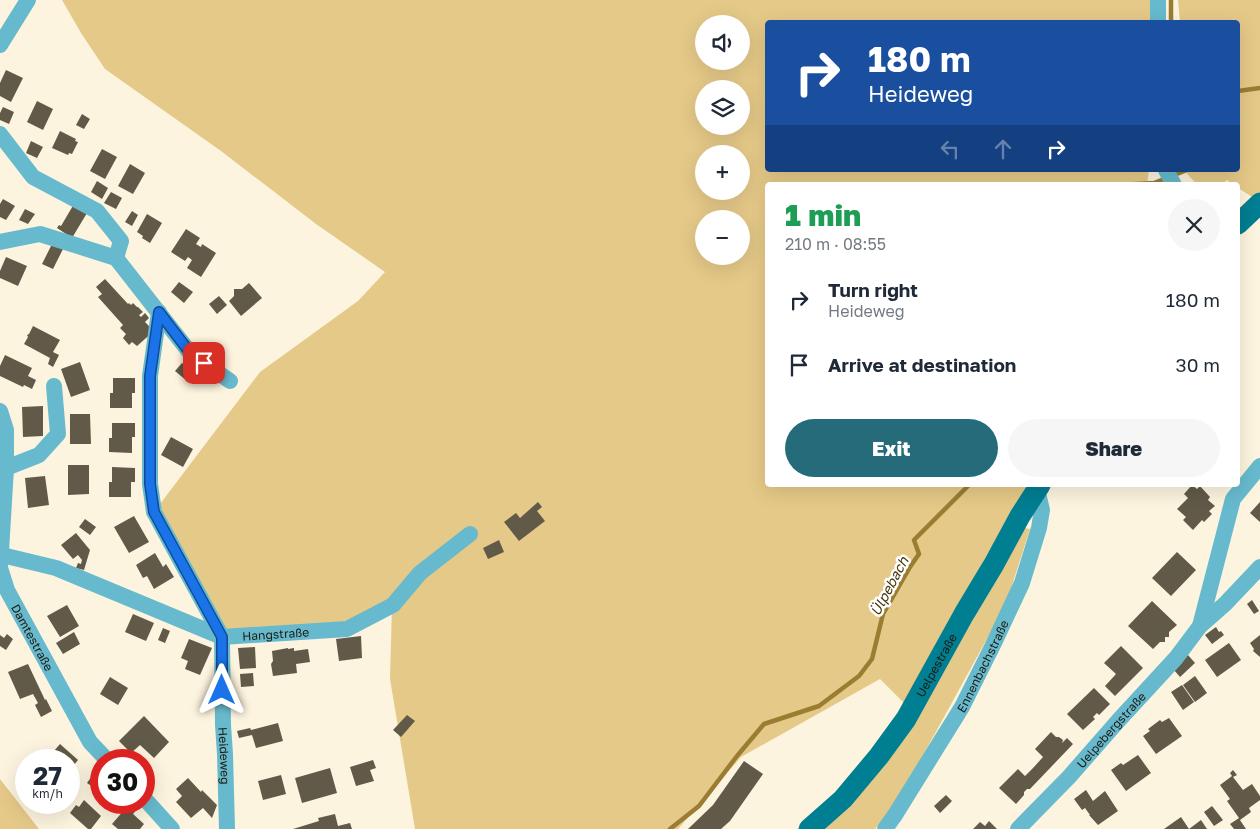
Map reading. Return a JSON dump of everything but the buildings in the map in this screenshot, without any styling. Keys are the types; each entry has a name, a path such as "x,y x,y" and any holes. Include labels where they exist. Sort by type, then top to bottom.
{"main road":[{"path":"1240,222 1260,203"},
{"name":"Uelpestraße","path":"809,829 843,798 879,756 906,719 1038,487"}],"street":[{"path":"0,45 28,0"},
{"path":"1158,0 1158,20"},
{"path":"0,134 33,177 98,211 121,241 116,258"},
{"path":"0,242 40,234 116,258 191,354 230,381"},
{"name":"Heideweg","path":"159,312 150,376 150,484 154,512 222,637 227,829"},
{"path":"6,468 39,455 58,434 54,386"},
{"name":"Damtestraße","path":"0,412 6,430 6,468 0,568 7,590 90,742 97,749"},
{"name":"Uelpebergstraße","path":"1200,626 1233,499 1260,466"},
{"name":"Ennenbachstraße","path":"885,829 962,707 1022,583 1039,528 1042,510 1038,487"},
{"name":"Hangstraße","path":"1,554 56,568 222,637 347,629 393,605 420,573 470,534"},
{"name":"Uelpebergstraße","path":"1018,829 1070,777 1176,658 1200,626 1225,604 1260,567"},
{"path":"155,810 172,829"}],"shaded area":[{"path":"62,0 1155,0 1154,20 765,20 765,172 1149,172 1147,182 765,182 765,487 1030,487 985,558 905,704 880,679 741,757 678,829 415,829 390,679 392,605 347,629 222,637 154,512 260,372 358,301 385,272 316,224 221,151 105,69"},
{"path":"1178,0 1260,0 1260,194 1254,198 1240,189 1240,182 1229,182 1227,180 1225,182 1194,182 1186,172 1240,172 1240,20 1180,20"},
{"path":"1020,527 1030,529 1006,604 898,801 875,829 819,829 855,794"},
{"path":"0,779 15,798 15,814 27,814 39,829 0,829"}],"waterway":[{"path":"1171,0 1171,20"},
{"name":"Ülpebach","path":"1240,91 1260,88"},
{"name":"Ülpebach","path":"1157,182 1182,172"},
{"name":"Ülpebach","path":"670,829 699,806 764,724 819,706 859,676 872,659 883,614 919,554 914,540 967,487"}],"route":[{"path":"204,363 191,354 159,312 150,376 150,484 154,512 222,637 222,690"}]}
